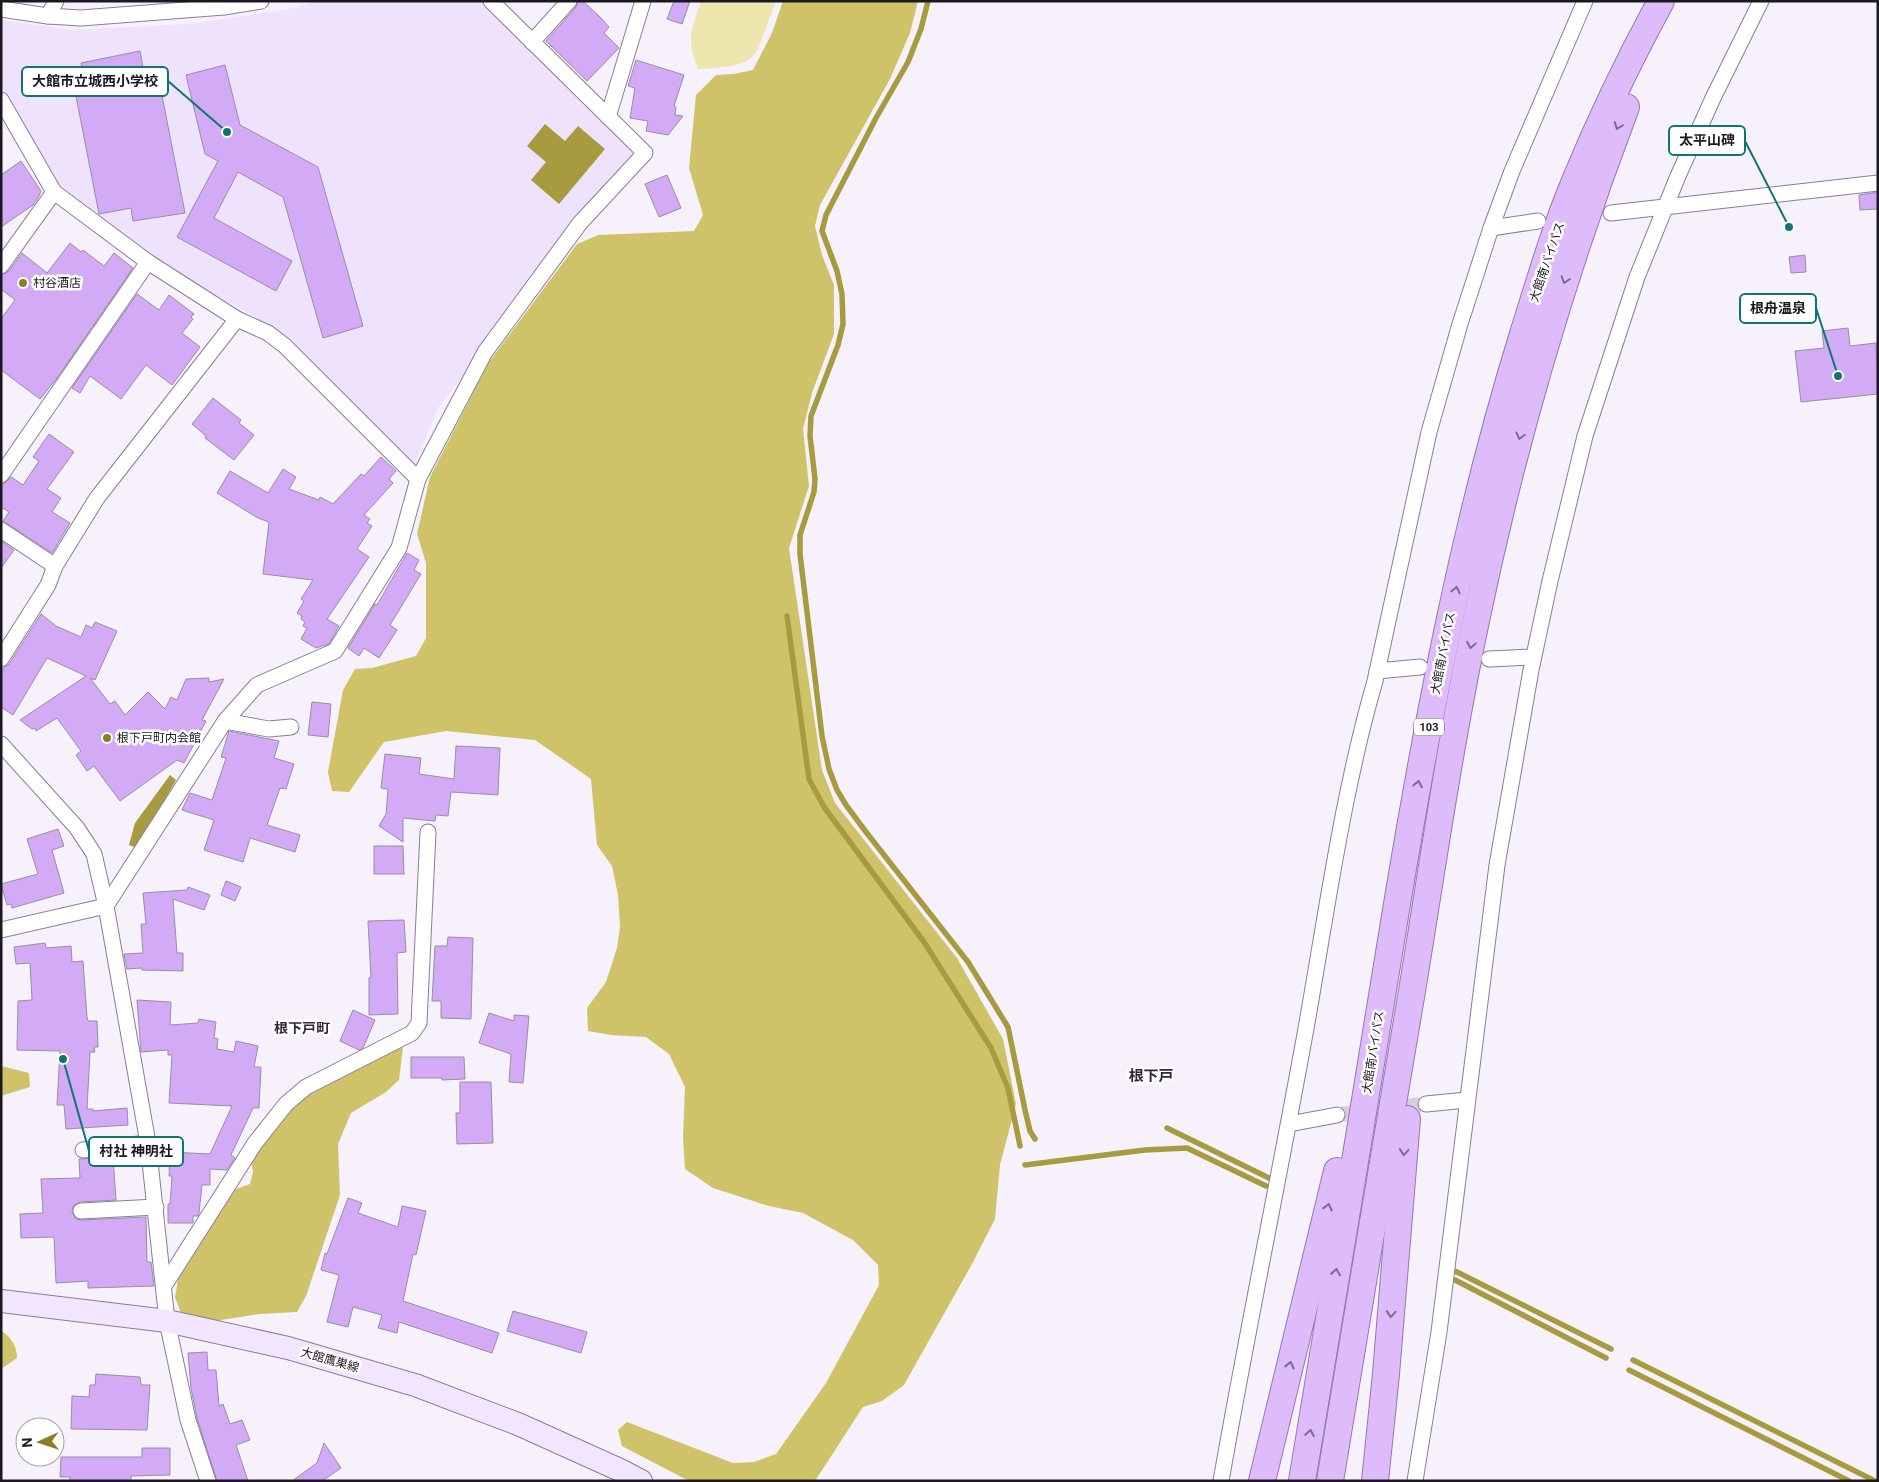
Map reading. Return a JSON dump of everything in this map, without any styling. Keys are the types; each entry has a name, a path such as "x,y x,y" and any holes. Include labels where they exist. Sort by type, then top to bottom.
{"highway":[{"name":"大館南バイパス","path":"1302,1481 1413,810 1452,610 1478,496 1508,383 1540,278 1573,184 1608,106 1661,1"},
{"name":"大館南バイパス","path":"1330,1481 1452,743 1477,616 1503,502 1531,396 1593,195 1630,96 1672,1"},
{"path":"1262,1481 1348,1126 1413,810"},
{"path":"1375,1481 1431,877"}],"main road":[{"name":"大館鷹巣線","path":"1,1301 167,1321 288,1348 415,1385 518,1424 641,1481"}],"street":[{"path":"48,16 56,1"},
{"path":"1,9 48,16 80,18 224,7 261,1"},
{"path":"1,930 106,906 226,721 257,685 335,651 399,548 418,479 485,352 580,224 645,153 491,1"},
{"path":"532,42 569,1"},
{"path":"608,117 643,1"},
{"path":"1221,1481 1364,718 1377,671 1429,432 1460,324 1491,228 1512,171 1585,1"},
{"path":"1415,1481 1439,1332 1497,865 1534,656 1550,581 1585,436 1637,276 1713,98 1761,1"},
{"path":"1,100 54,192 148,262 237,320 268,333 285,346 418,479"},
{"path":"1611,213 1878,183"},
{"path":"1,266 54,192"},
{"path":"1491,228 1538,221"},
{"path":"1,475 148,262"},
{"path":"1,659 48,585 55,566 97,498 237,320"},
{"path":"1,530 55,566"},
{"path":"1490,659 1534,656"},
{"path":"1377,671 1420,667"},
{"path":"226,721 269,728 291,727"},
{"path":"1,744 77,828 94,854 106,906 148,1144 167,1321 188,1420 208,1481"},
{"path":"164,1286 255,1143 286,1104 306,1087 412,1033 419,1023 428,832"},
{"path":"1426,1104 1468,1100"},
{"path":"1289,1124 1337,1115"},
{"path":"84,1150 148,1144"},
{"path":"81,1211 156,1207"}],"shaded area":[{"path":"318,1 483,1 635,149 636,156 438,408 414,466 293,341 251,314 179,276 60,185 1,85 1,20 71,30 187,24 285,10"},
{"path":"701,1 776,1 754,55 743,63 736,65 698,69 692,50 691,35"},
{"path":"783,1 918,1 910,33 890,79 820,205 815,226 822,255 834,285 834,334 812,393 803,429 809,486 789,548 822,770 835,803 957,958 1003,1039 1016,1104 1000,1165 995,1219 904,1385 882,1401 863,1407 815,1481 689,1481 622,1446 618,1430 627,1422 733,1463 754,1462 776,1454 826,1383 879,1285 878,1265 853,1240 803,1213 769,1206 713,1188 685,1169 683,1137 685,1087 669,1054 646,1037 611,1035 588,1031 587,1008 606,982 617,948 620,927 618,895 612,866 597,845 591,779 535,740 446,731 384,742 349,792 332,791 328,772 343,690 355,669 372,668 416,656 426,638 426,563 417,534 430,477 489,362 577,244 598,235 694,231 703,215 689,168 696,95 716,75 753,70 772,33"},
{"path":"545,124 565,141 578,126 605,149 559,204 531,180 546,162 527,146"},
{"path":"170,775 176,780 137,848 129,845 135,823"},
{"path":"403,1047 399,1080 386,1092 351,1113 338,1144 340,1195 306,1296 297,1312 260,1314 208,1322 182,1316 175,1297 178,1280 225,1201 236,1189 250,1184 253,1172 251,1162 288,1108 311,1090"},
{"path":"1,1066 29,1073 30,1087 1,1096"},
{"path":"1,1331 13,1342 17,1358 1,1369"}],"building":[{"path":"578,1 583,1 609,27 604,33 619,48 587,81 546,41 576,7"},
{"path":"674,1 690,1 682,24 667,19"},
{"path":"140,51 145,78 158,75 185,213 133,221 131,208 99,214 75,91 86,89 81,63"},
{"path":"636,60 684,75 674,106 676,107 675,115 683,116 668,135 646,131 648,121 630,118 635,88 628,86"},
{"path":"225,65 240,125 318,167 363,326 323,338 283,197 238,172 214,218 292,261 276,291 177,237 218,161 205,154 186,75"},
{"path":"21,161 41,191 33,205 1,227 1,175"},
{"path":"667,175 681,208 659,217 645,184"},
{"path":"1878,192 1878,209 1860,210 1859,195"},
{"path":"70,243 104,266 114,253 133,268 57,378 40,399 1,370 1,319 15,300 1,289 1,275 9,271 22,253 47,273"},
{"path":"1805,255 1806,272 1791,273 1789,257"},
{"path":"137,294 159,310 169,295 194,314 191,317 193,319 182,333 200,347 172,385 146,365 121,399 90,376 80,393 72,388"},
{"path":"1848,328 1850,346 1876,343 1878,394 1801,402 1795,351 1824,348 1822,331"},
{"path":"213,398 241,420 239,423 254,435 234,460 205,438 206,436 192,424"},
{"path":"49,434 74,452 47,489 61,498 52,512 70,523 52,553 3,521 9,512 1,507 1,484 11,477 23,485 39,461 33,457"},
{"path":"381,457 396,471 389,479 393,483 364,515 370,519 367,523 372,526 357,549 369,557 327,619 339,626 329,644 316,648 301,639 307,628 303,626 305,622 301,619 302,616 297,613 304,601 301,599 313,580 263,574 269,522 258,518 217,493 230,471 268,493 283,469 296,477 289,489 319,500 320,497 333,504 361,474 364,476"},
{"path":"1,541 14,550 1,568"},
{"path":"407,553 419,560 414,570 421,574 390,625 397,630 379,658 364,648 359,656 348,648 375,604 377,605"},
{"path":"41,614 56,626 81,637 86,625 92,628 95,622 117,631 95,680 90,678 110,704 115,701 125,715 148,692 165,709 171,697 177,700 186,679 209,678 209,682 224,679 202,720 206,721 184,763 177,760 120,801 94,766 87,771 76,755 81,751 57,718 36,731 35,728 32,729 20,720 86,676 47,658 13,715 1,707 1,670 9,664"},
{"path":"312,702 331,704 328,737 308,735"},
{"path":"229,731 279,741 274,758 294,764 286,789 280,788 267,825 300,835 295,852 250,838 243,862 204,850 214,820 182,810 190,793 212,800 226,758 221,757"},
{"path":"456,746 500,748 498,795 451,792 448,816 436,815 435,821 403,818 403,842 379,826 386,814 388,789 381,788 385,754 421,758 419,774 454,779"},
{"path":"58,829 64,846 52,850 64,893 12,908 11,904 7,905 1,884 38,874 27,839"},
{"path":"374,846 403,846 404,874 374,874"},
{"path":"226,881 241,887 235,901 221,895"},
{"path":"188,887 210,895 204,910 173,899 177,953 183,953 183,971 142,970 142,968 127,969 124,954 143,953 141,924 146,924 143,893 187,890"},
{"path":"404,920 406,952 397,953 398,1014 369,1015 369,978 371,978 368,921"},
{"path":"448,937 473,938 471,1019 441,1018 441,1001 432,1001 435,946 447,946"},
{"path":"45,943 46,948 71,946 72,962 83,961 87,1017 88,1021 97,1021 98,1047 94,1047 95,1052 90,1052 87,1109 93,1109 93,1111 127,1108 128,1125 66,1129 64,1105 57,1105 60,1051 17,1050 18,1001 32,1000 30,963 16,964 14,947"},
{"path":"137,1000 171,1002 170,1025 198,1023 199,1019 216,1022 214,1038 218,1039 217,1049 234,1052 236,1041 258,1046 254,1067 261,1067 259,1108 253,1108 231,1155 235,1158 227,1170 210,1169 210,1185 202,1185 199,1213 198,1216 193,1216 193,1223 168,1223 168,1204 170,1204 172,1176 169,1176 170,1152 210,1154 232,1106 169,1103 172,1055 168,1055 168,1050 141,1052"},
{"path":"353,1010 375,1020 363,1048 359,1050 340,1041"},
{"path":"489,1013 514,1021 514,1015 529,1016 523,1083 509,1082 511,1054 479,1043"},
{"path":"411,1057 464,1057 465,1079 411,1078"},
{"path":"460,1082 491,1082 493,1143 457,1144 456,1113 460,1113"},
{"path":"113,1157 116,1200 80,1202 73,1206 72,1212 76,1219 82,1220 146,1217 147,1262 151,1262 154,1286 88,1288 88,1281 56,1283 54,1237 21,1238 20,1214 43,1213 41,1179 80,1178 79,1159"},
{"path":"348,1198 362,1203 358,1213 398,1227 402,1206 426,1211 416,1255 413,1254 403,1301 499,1333 492,1353 399,1322 397,1333 378,1328 382,1315 353,1307 348,1327 327,1322 339,1275 321,1270 325,1253 327,1254"},
{"path":"513,1311 587,1332 581,1353 507,1331"},
{"path":"207,1352 208,1370 216,1370 219,1406 223,1404 230,1424 242,1420 250,1440 236,1445 248,1481 217,1481 197,1418 191,1388 188,1353"},
{"path":"96,1374 140,1377 141,1385 150,1385 147,1430 71,1429 72,1396 89,1397 90,1385 95,1385"},
{"path":"324,1443 341,1468 322,1481 292,1481 317,1463"},
{"path":"142,1448 170,1448 170,1475 131,1476 131,1481 70,1481 70,1477 60,1477 60,1467 65,1467 65,1457 142,1457"}],"waterway":[{"path":"928,1 921,29 908,62 876,118 826,215 822,231 837,271 842,294 843,324 838,345 811,416 810,436 815,479 814,492 800,535 800,554 822,736 829,769 837,790 866,832 968,962 1008,1027 1030,1131 1035,1139"},
{"path":"787,616 809,779 824,807 924,942 991,1048 1008,1088 1020,1146"},
{"path":"1167,1128 1269,1178"},
{"path":"1025,1165 1145,1150 1187,1148 1266,1186"},
{"path":"1455,1271 1611,1349"},
{"path":"1455,1280 1606,1358"},
{"path":"1633,1360 1875,1481"},
{"path":"1629,1370 1849,1481"}],"tunnel":[{"path":"1337,1115 1426,1104"}],"place":[{"name":"大館市立城西小学校","path":"227,132"},
{"name":"太平山碑","path":"1789,227"},
{"name":"村谷酒店","path":"23,283"},
{"name":"根舟温泉","path":"1838,376"},
{"name":"根下戸町内会館","path":"107,738"},
{"name":"村社 神明社","path":"63,1059"}],"district":[{"name":"根下戸町","path":"302,1028"},
{"name":"根下戸","path":"1151,1076"}]}
